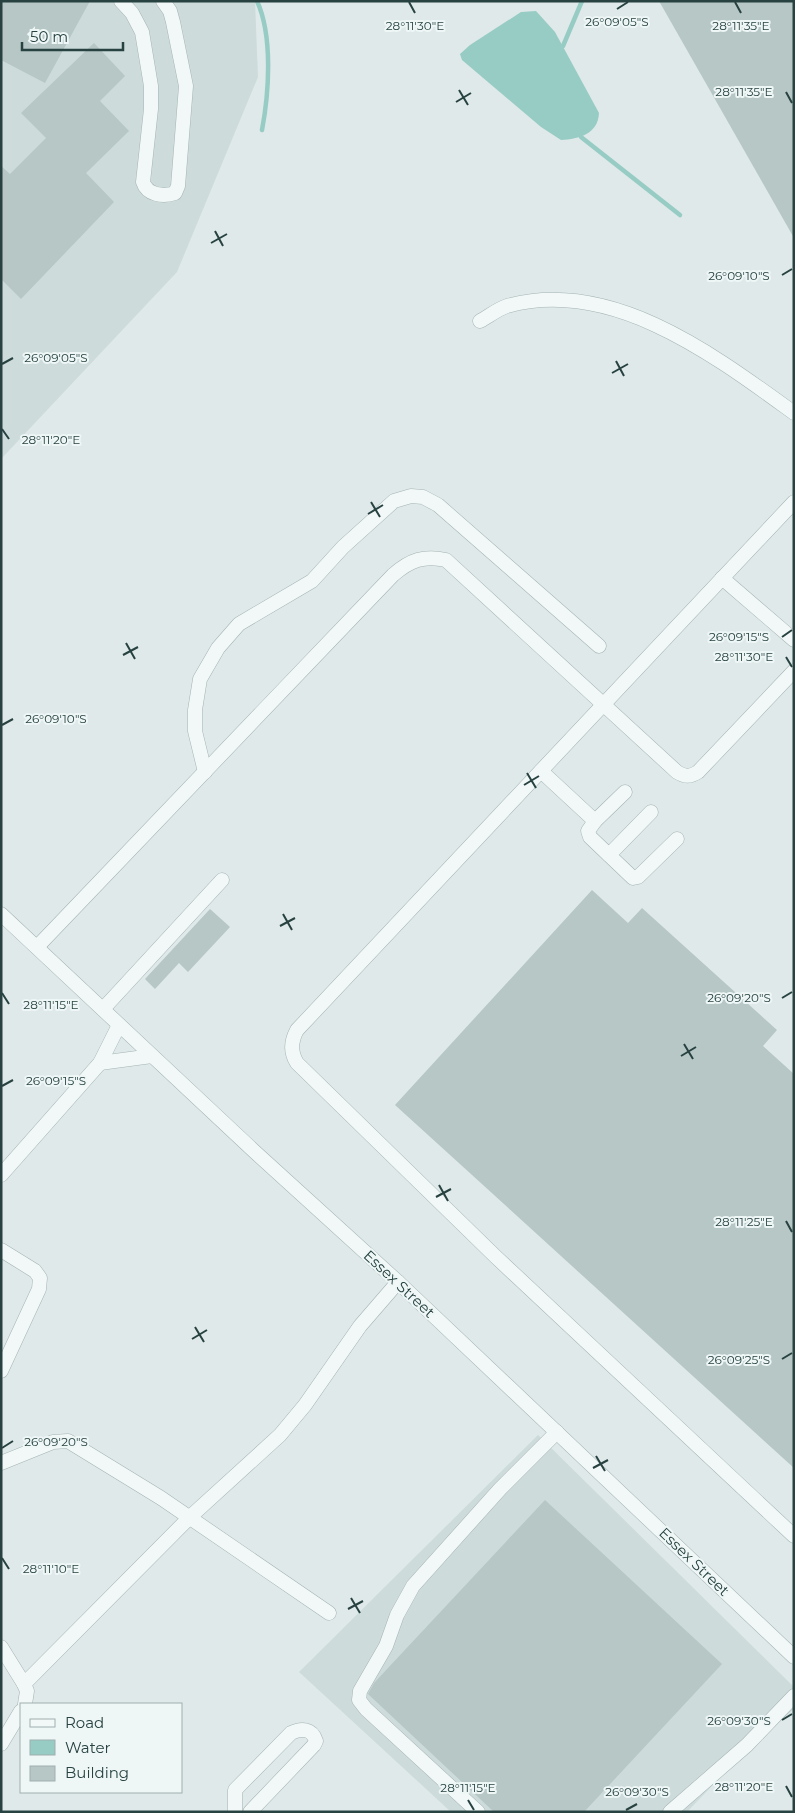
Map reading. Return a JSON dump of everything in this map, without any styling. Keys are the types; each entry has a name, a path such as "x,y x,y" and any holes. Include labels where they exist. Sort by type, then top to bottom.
{"street":[{"path":"121,1 132,13 142,32 151,86 151,109 143,182 145,189 150,192 168,195 175,193 178,186 186,98 184,75 173,22 170,11 163,1"},
{"path":"480,321 505,307 557,298 587,303 629,314 664,328 733,371 794,413"},
{"path":"205,772 195,731 195,710 200,679 218,648 239,624 312,581 343,547 394,501 410,496 423,497 438,504 599,646"},
{"path":"794,502 297,1030 294,1036 292,1054 297,1063 496,1257 794,1536"},
{"path":"37,947 394,575 402,567 423,557 446,560 677,772 691,776 698,772 794,671"},
{"path":"722,578 794,640"},
{"path":"541,771 595,821"},
{"path":"625,792 595,821 588,834 633,878 638,877 677,839"},
{"path":"609,855 651,812"},
{"path":"103,1009 222,880"},
{"name":"Essex Street","path":"1,914 398,1282 794,1657"},
{"path":"1,1174 100,1063 119,1025"},
{"path":"100,1063 152,1056"},
{"path":"1,1250 34,1271 40,1278 39,1289 1,1371"},
{"path":"24,1684 190,1517 267,1448 292,1422 360,1326 398,1282"},
{"path":"478,1812 366,1709 359,1700 360,1691 386,1646 412,1586 500,1489 557,1432"},
{"path":"1,1463 64,1440 104,1462 190,1517 329,1613"},
{"path":"1,1647 24,1684 27,1691 25,1703"},
{"path":"670,1812 747,1745 794,1696"},
{"path":"1,1744 20,1713"},
{"path":"235,1812 236,1790 291,1733 299,1729 306,1730 314,1736 316,1741 314,1745 250,1812"}],"shaded area":[{"path":"1,1 255,1 258,77 177,272 1,459"},
{"path":"538,1435 794,1687 794,1709 732,1765 687,1812 451,1812 299,1672"}],"water":[{"path":"536,11 555,32 599,113 595,126 581,137 561,140 541,127 462,60 460,54 470,45 521,12"}],"building":[{"path":"1,1 90,1 45,83 1,60"},
{"path":"659,1 794,1 794,238"},
{"path":"94,43 125,76 100,101 129,131 86,173 114,202 21,299 1,279 1,166 10,174 46,138 21,113"},
{"path":"592,890 628,923 642,908 777,1030 763,1046 794,1074 794,1468 395,1105"},
{"path":"210,909 230,927 188,972 179,963 155,989 145,979"},
{"path":"545,1500 722,1664 584,1812 494,1812 368,1694 374,1683"}],"waterway":[{"path":"257,1 266,31 268,65 268,82 262,130"},
{"path":"563,46 582,1"},
{"path":"581,137 680,215"}]}
